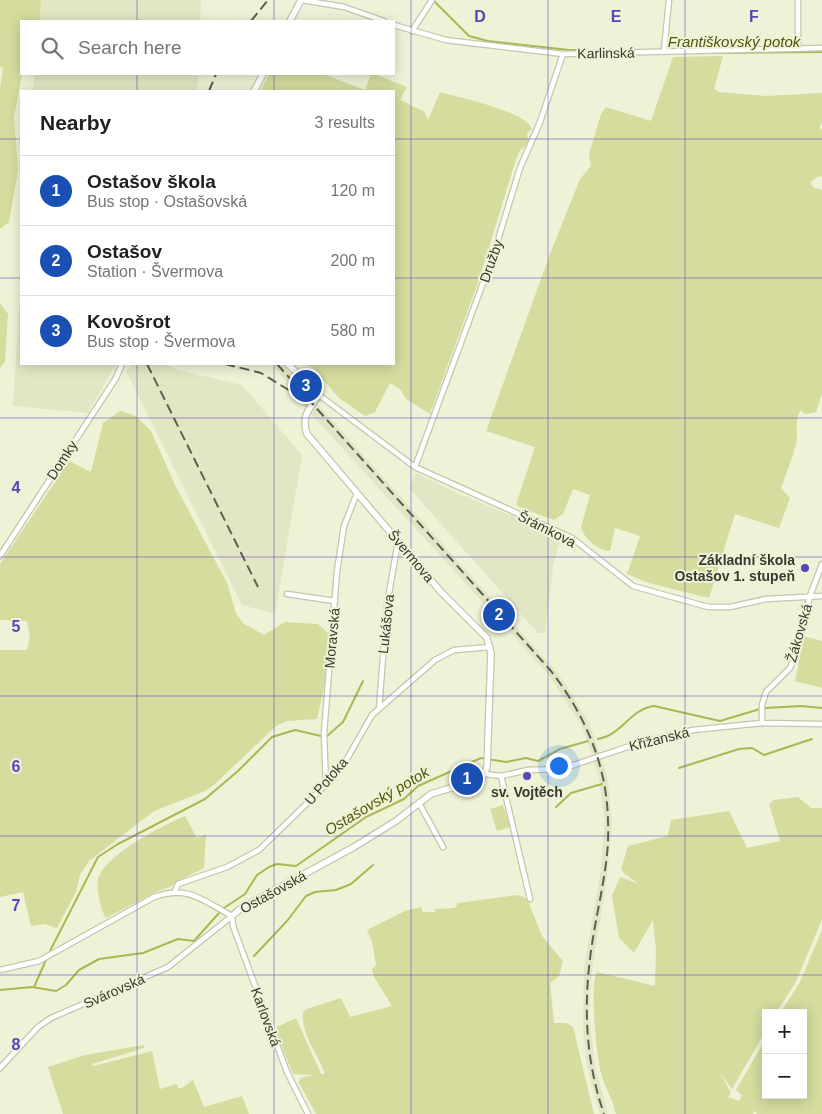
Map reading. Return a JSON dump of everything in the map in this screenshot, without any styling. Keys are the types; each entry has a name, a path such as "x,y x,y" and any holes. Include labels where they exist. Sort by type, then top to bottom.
{"street":[{"path":"291,20 301,0 344,7 381,20"},
{"path":"412,31 432,0"},
{"path":"664,52 669,0"},
{"path":"798,0 798,48"},
{"name":"Karlinská","path":"395,24 446,40 563,54 822,48"},
{"name":"Družby","path":"414,467 493,256 520,168 540,122 563,54"},
{"path":"254,90 262,75"},
{"name":"Domky","path":"0,556 116,378 122,365"},
{"path":"289,365 319,395"},
{"name":"Šrámkova","path":"319,395 414,467 572,538 633,586 708,607 730,607 766,599 822,596"},
{"name":"Švermova","path":"319,395 306,412 305,429 442,592 487,638 490,647"},
{"name":"Moravská","path":"326,785 324,733 334,601 344,526 357,493"},
{"name":"Lukášova","path":"379,709 387,605 398,541"},
{"name":"Žákovská","path":"762,723 762,704 766,692 790,668 796,653 810,596 822,564"},
{"path":"287,594 334,601"},
{"path":"485,774 491,674 490,647"},
{"name":"U Potoka","path":"175,891 178,884 228,867 258,850 326,785 348,757 372,715 435,660 454,650 490,647"},
{"name":"Křižanská","path":"485,774 500,776 528,770 562,769 642,742 693,730 762,723 822,724"},
{"name":"Ostašovská","path":"175,891 190,894 232,916 240,909 354,847 396,821 436,792 481,779 485,774"},
{"path":"500,776 530,899"},
{"path":"419,803 443,847"},
{"path":"0,970 39,961 154,897 175,891"},
{"name":"Svárovská","path":"0,1068 38,1027 51,1018 168,967 232,916"},
{"name":"Karlovská","path":"232,916 233,926 287,1072 308,1114"}],"shaded area":[{"path":"41,0 201,0 200,20 40,20"},
{"path":"35,75 199,75 197,90 33,90"},
{"path":"20,298 20,365 115,365 88,413 13,406"},
{"path":"131,365 168,365 178,370 242,385 302,455 275,614 242,605 126,371"},
{"path":"272,365 283,365 554,669 589,723 607,775 612,822 607,877 592,969 589,1013 595,1066 608,1114 600,1114 598,1108 587,1067 583,1032 584,968 600,876 605,822 599,777 582,726 548,674 304,406 297,393"},
{"path":"416,473 457,493 561,536 553,567 545,633 538,633 409,488"}],"green space":[{"path":"0,0 41,0 40,20 20,20 20,75 22,75 14,117 18,170 9,222 0,229 0,88 3,67 0,67"},
{"path":"723,56 714,89 719,92 766,96 822,93 822,122 819,128 822,130 822,177 819,176 810,182 814,188 822,190 822,393 816,412 805,414 801,410 797,418 796,444 781,488 790,498 779,528 735,514 709,598 649,583 627,574 640,536 615,528 610,551 601,549 592,543 585,536 581,527 590,495 573,489 563,514 554,520 516,505 535,447 486,431 550,254 580,179 591,166 589,154 601,114 606,107 651,121 673,57"},
{"path":"268,75 326,75 365,90 261,90"},
{"path":"371,75 377,75 407,87 400,100 425,112 428,120 440,92 505,111 527,122 532,129 527,133 527,143 520,150 516,159 480,277 430,414 406,399 401,390 390,383 375,412 365,416 339,398 312,367 307,365 395,365 395,90 365,90"},
{"path":"0,303 8,314 5,362 0,368"},
{"path":"120,411 136,416 151,431 175,485 228,585 236,614 244,624 264,635 285,622 318,624 328,633 325,683 317,719 287,721 276,726 215,784 205,791 154,811 89,861 80,875 76,892 57,928 44,924 31,926 23,892 0,897 0,650 27,650 30,637 27,621 0,620 0,564 69,461 91,472 103,423"},
{"path":"803,636 822,641 822,688 795,681"},
{"path":"798,797 811,808 822,808 822,919 796,982 779,1009 762,1009 762,1037 732,1089 719,1071 731,1093 728,1097 739,1101 742,1095 736,1090 762,1045 762,1099 807,1099 807,1009 783,1009 799,984 822,930 822,1114 757,1114 754,1110 753,1114 616,1114 599,1065 594,1021 594,991 597,972 655,986 656,950 653,920 634,953 619,938 612,896 620,877 639,884 621,869 628,846 668,836 671,820 729,811 747,848 780,841 769,804 774,800"},
{"path":"503,805 510,827 497,831 490,809"},
{"path":"185,816 197,838 206,834 204,868 106,918 98,889 98,880 102,871 111,861 135,842"},
{"path":"518,895 528,901 542,936 563,961 559,976 550,983 554,1023 566,1023 573,1027 594,1114 316,1114 299,1083 300,1078 313,1075 293,1074 276,1032 278,1031 277,1027 296,1018 321,1074 325,1074 304,1028 303,1012 341,998 350,1017 392,1006 374,977 372,969 376,965 372,941 367,930 405,911 421,907 423,912 435,912 435,909 455,908 458,903"},
{"path":"144,1045 144,1048 92,1064 93,1066 152,1051 160,1089 177,1084 178,1088 182,1088 193,1080 204,1107 242,1096 249,1114 63,1114 48,1067 85,1055"}],"waterway":[{"name":"Františkovský potok","path":"434,1 469,36 488,41 569,50 643,50"},
{"name":"Františkovský potok","path":"709,53 822,52"},
{"path":"327,736 343,722 363,681"},
{"name":"Ostašovský potok","path":"598,739 614,733 638,712 654,706 720,721 760,709"},
{"name":"Ostašovský potok","path":"765,708 801,706 822,708"},
{"path":"50,951 98,857 118,844 205,799 238,771 272,737 295,730 321,736"},
{"path":"679,768 739,749 752,748 764,755 812,739"},
{"name":"Ostašovský potok","path":"224,908 245,894 257,875 269,867 277,864 296,866 366,817 404,799 418,786 481,758 506,762 526,758 538,761 560,749 588,741"},
{"path":"556,807 571,793 602,784"},
{"path":"254,956 287,921 306,896 315,892 336,890 351,884 373,865"},
{"name":"Ostašovský potok","path":"0,990 32,987 56,991 66,985 79,970 99,959 143,953 178,939 194,941 219,913"},
{"path":"34,987 46,960"}],"railway":[{"path":"252,20 268,0"},
{"path":"209,90 216,75"},
{"path":"147,365 258,587"},
{"path":"229,365 261,373 300,397"},
{"path":"278,365 551,671 584,723 598,761 607,800 608,836 606,865 590,960 587,1005 587,1027 592,1070 604,1114"}],"place":[{"name":"Kovošrot","path":"306,386"},
{"name":"Základní škola Ostašov 1. stupeň","path":"805,568"},
{"name":"Ostašov","path":"499,615"},
{"name":"sv. Vojtěch","path":"527,776"},
{"name":"Ostašov škola","path":"467,779"}]}
